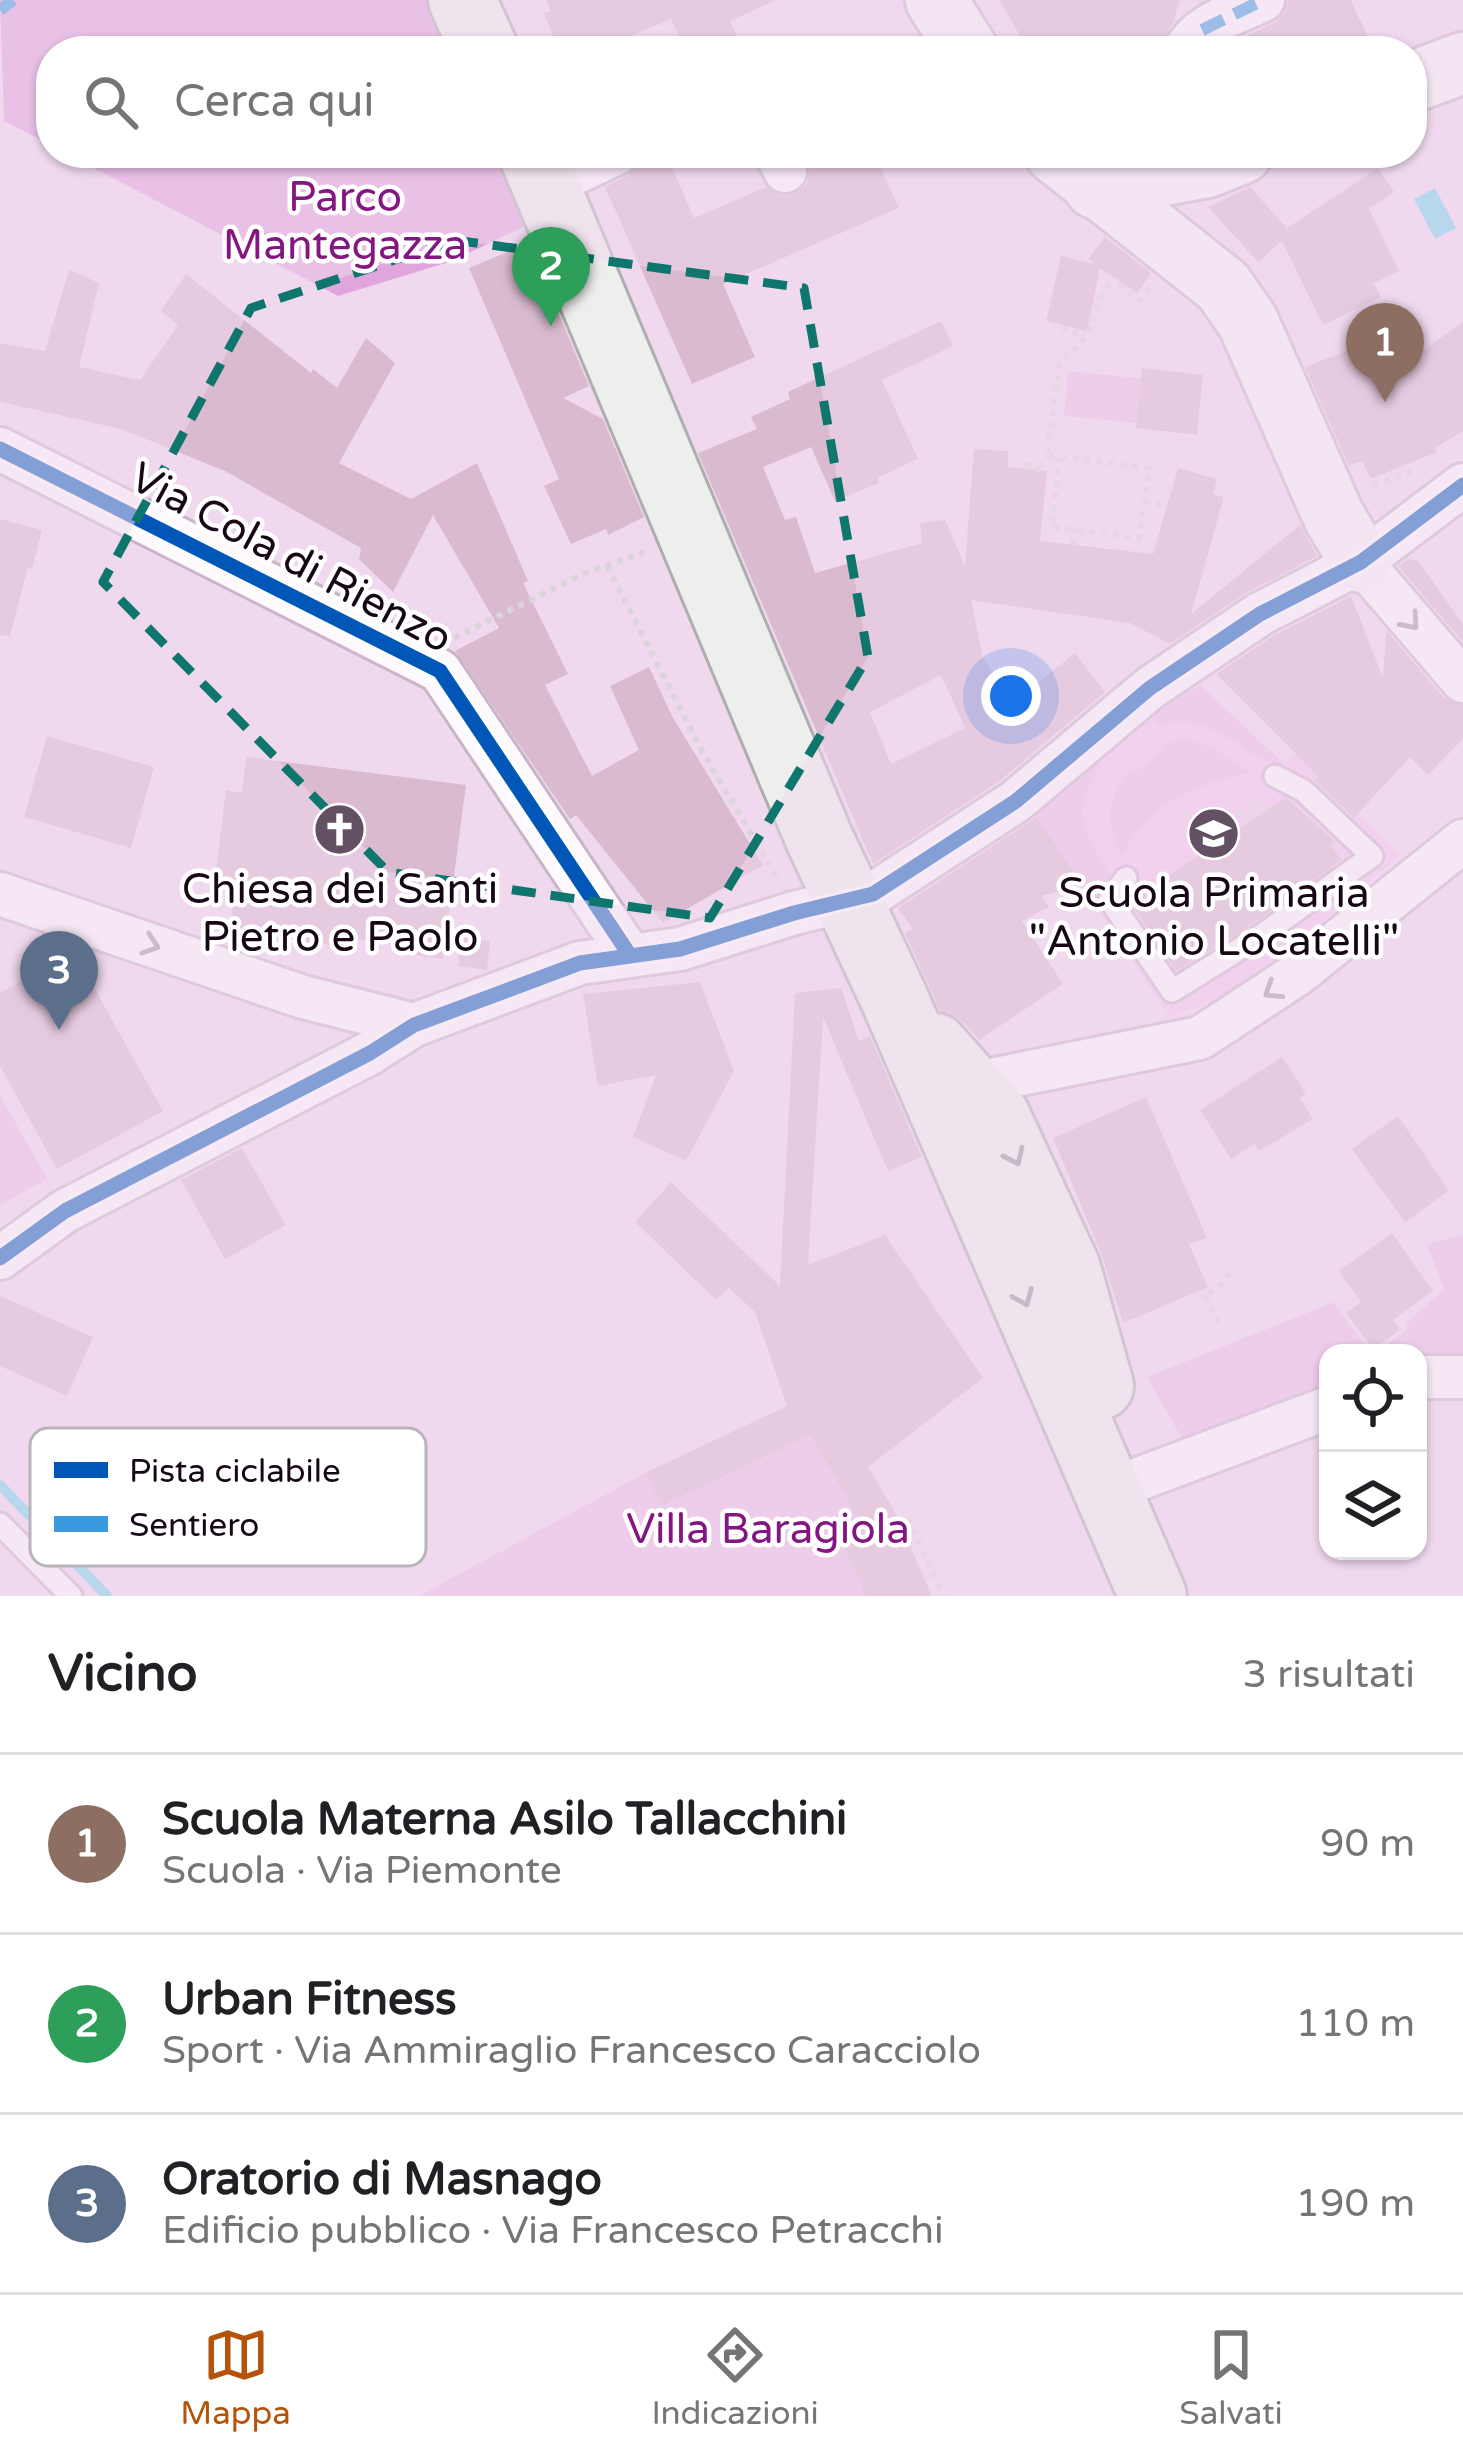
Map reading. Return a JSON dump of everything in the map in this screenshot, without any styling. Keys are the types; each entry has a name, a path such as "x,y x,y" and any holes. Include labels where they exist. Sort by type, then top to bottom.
{"main road":[{"path":"462,0 478,36"},
{"path":"539,169 847,902 894,998 1157,1596"},
{"path":"894,998 996,1116 1066,1269 1157,1596"}],"street":[{"path":"936,0 959,36"},
{"path":"1197,36 1263,0"},
{"path":"1427,76 1463,63"},
{"path":"1099,175 1160,200 1217,168"},
{"path":"1099,175 1223,286 1248,322 1334,518 1361,562 1463,681"},
{"name":"Via Cola di Rienzo","path":"2,449 440,670 629,954"},
{"path":"0,1258 65,1211 370,1053 414,1025 563,968 680,949 873,894 1016,801 1150,688 1260,614 1361,562 1463,485"},
{"path":"966,1085 1200,1038 1296,975 1463,841"},
{"path":"0,894 303,997 414,1025"},
{"path":"1427,1377 1463,1377"},
{"path":"1128,1483 1319,1411"}],"lane":[{"path":"1126,878 1110,900 1172,992 1372,856 1304,791 1275,776"},
{"path":"0,1524 30,1554"},
{"path":"41,1566 71,1596"}],"path":[{"path":"1041,470 1022,464 1040,466 1047,456 1060,360 1091,332 1102,292 1109,286 1122,287 1140,300"},
{"path":"1066,326 1065,330 1086,335"},
{"path":"1047,456 1060,457 1149,468 1139,538 1052,527 1060,457"},
{"path":"1144,501 1167,506"},
{"path":"1072,545 1074,530"},
{"path":"422,659 440,645 692,532"},
{"path":"608,566 703,753 777,877"},
{"path":"1185,813 1209,847 1280,797 1274,789 1209,836 1202,826"},
{"path":"1219,1323 1205,1294 1220,1286 1231,1270"},
{"path":"908,1518 943,1596"}],"highlighted area":[{"path":"454,240 804,288 868,657 710,918 388,872 103,582 251,308"}],"shaded area":[{"name":"Scuola Primaria \"Antonio Locatelli\"","path":"1200,685 1283,763 1297,754 1401,855 1264,970 1219,999 1169,1017 1032,810 1151,716"}],"green space":[{"name":"Parco Mantegazza","path":"0,0 436,0 452,36 36,36 36,137 4,121"},
{"name":"Parco Mantegazza","path":"94,168 514,168 531,204 523,227 452,261 338,296"},
{"path":"1068,371 1194,384 1189,428 1064,416"},
{"path":"1200,685 1284,764 1258,757 1201,725 1159,725 1151,716"},
{"path":"1187,739 1251,772 1176,798 1145,822 1123,855 1110,822 1117,789 1130,769 1135,772 1164,749 1163,744"},
{"path":"1095,761 1098,770 1084,802 1085,828 1117,884 1092,901 1032,810"},
{"path":"0,1095 47,1179 0,1205"},
{"path":"1463,1235 1463,1358 1427,1360 1427,1344 1388,1344 1444,1289 1427,1244"},
{"path":"1334,1302 1364,1344 1319,1344 1319,1395 1189,1451 1147,1377"},
{"name":"Villa Baragiola","path":"811,1435 860,1523 837,1534 866,1596 419,1596 645,1473 663,1506"}],"water":[{"path":"1435,188 1456,228 1435,239 1414,199"}],"building":[{"path":"546,0 776,0 730,21 737,36 679,36 671,19 631,36 554,36 544,14 551,11"},
{"path":"999,0 1180,0 1165,36 1020,36"},
{"path":"1288,0 1351,0 1367,36 1247,36 1284,14"},
{"path":"634,168 672,168 694,218 766,187 782,196 795,194 807,184 810,168 881,168 899,208 723,284 755,357 692,384 605,187"},
{"path":"1378,168 1394,192 1369,209 1399,271 1374,283 1381,297 1323,325 1282,241 1258,262 1208,207 1250,187 1287,228"},
{"path":"1105,237 1151,273 1137,293 1100,268 1087,331 1046,321 1061,256 1095,264 1088,259"},
{"path":"529,243 589,386 563,398 603,419 644,517 608,535 606,529 571,544 544,486 559,479 469,268"},
{"path":"69,270 99,283 79,367 140,380 178,325 161,311 186,274 311,373 313,369 337,388 366,338 395,363 339,463 411,499 477,463 528,581 523,583 568,674 545,685 592,776 639,750 610,686 649,667 673,718 763,865 663,923 576,815 570,819 455,651 499,628 433,515 393,592 359,559 361,548 225,471 121,429 0,402 0,343 45,351"},
{"path":"941,321 953,346 882,380 918,459 877,478 879,483 835,501 811,447 763,467 785,520 796,517 815,573 922,543 920,523 945,520 965,566 974,449 1008,451 1008,467 1047,471 1040,541 1153,554 1178,468 1217,479 1213,494 1224,497 1191,614 1300,525 1317,556 1246,593 1170,644 1130,623 971,600 983,659 1016,700 1075,653 1105,692 1001,780 873,864 698,453 757,429 751,417 790,399 788,392","holes":["941,675 965,728 891,764 870,712"]},
{"path":"1463,321 1463,431 1435,448 1437,452 1371,479 1362,461 1349,466 1305,367 1354,348 1363,373 1393,360 1398,370"},
{"path":"1142,368 1203,375 1197,435 1136,428"},
{"path":"0,519 42,530 10,636 0,635"},
{"path":"1408,559 1418,561 1463,624 1463,642 1398,566"},
{"path":"1351,596 1383,678 1386,630 1444,698 1463,706 1463,739 1428,775 1410,757 1354,818 1216,674 1273,636"},
{"path":"47,736 154,767 131,848 24,817"},
{"name":"Chiesa dei Santi Pietro e Paolo","path":"246,757 466,785 443,959 399,953 400,945 339,937 338,946 229,932 236,880 215,878 226,790 242,793"},
{"path":"1286,798 1335,841 1331,845 1341,860 1251,925 1176,971 1129,901"},
{"path":"1037,817 1082,885 1042,896 1049,907 1022,921 1063,984 979,1040 962,1021 940,1011 905,933 913,929 898,908"},
{"path":"461,938 490,941 487,970 458,966"},
{"path":"74,952 163,1111 57,1169 0,1066 0,993"},
{"path":"700,982 734,1071 686,1161 633,1137 656,1075 598,1086 583,994"},
{"name":"Villa Baragiola","path":"841,988 859,1041 870,1036 922,1157 888,1171 823,1017 808,1265 885,1235 983,1378 868,1467 894,1510 932,1596 866,1596 837,1533 860,1523 811,1435 662,1506 645,1473 787,1406 755,1312 729,1288 716,1300 635,1222 671,1182 780,1286 795,993"},
{"path":"1282,1057 1306,1094 1300,1098 1313,1119 1259,1151 1255,1144 1231,1159 1200,1110"},
{"path":"1146,1097 1207,1238 1189,1244 1208,1287 1123,1323 1101,1253 1053,1138"},
{"path":"1398,1116 1449,1191 1405,1222 1352,1149"},
{"path":"242,1148 286,1225 225,1259 181,1180"},
{"path":"1392,1233 1433,1291 1393,1320 1400,1330 1380,1344 1369,1344 1346,1313 1361,1302 1339,1271"},
{"path":"0,1296 93,1337 67,1396 0,1366"}],"waterway":[{"path":"0,1485 30,1516"},
{"path":"78,1566 107,1596"}],"marked path":[{"path":"0,10 13,0"},
{"path":"1202,30 1263,0"}],"cycle path":[{"path":"0,449 440,671 629,954"},
{"path":"0,1258 65,1211 370,1053 414,1025 580,963 680,949 873,894 1016,801 1150,688 1260,614 1361,562 1463,485"}],"place":[{"name":"Urban Fitness","path":"551,326"},
{"name":"Scuola Materna Asilo Tallacchini","path":"1385,402"},
{"name":"Chiesa dei Santi Pietro e Paolo","path":"340,830"},
{"name":"Scuola Primaria \"Antonio Locatelli\"","path":"1214,834"},
{"name":"Oratorio di Masnago","path":"59,1030"}]}
